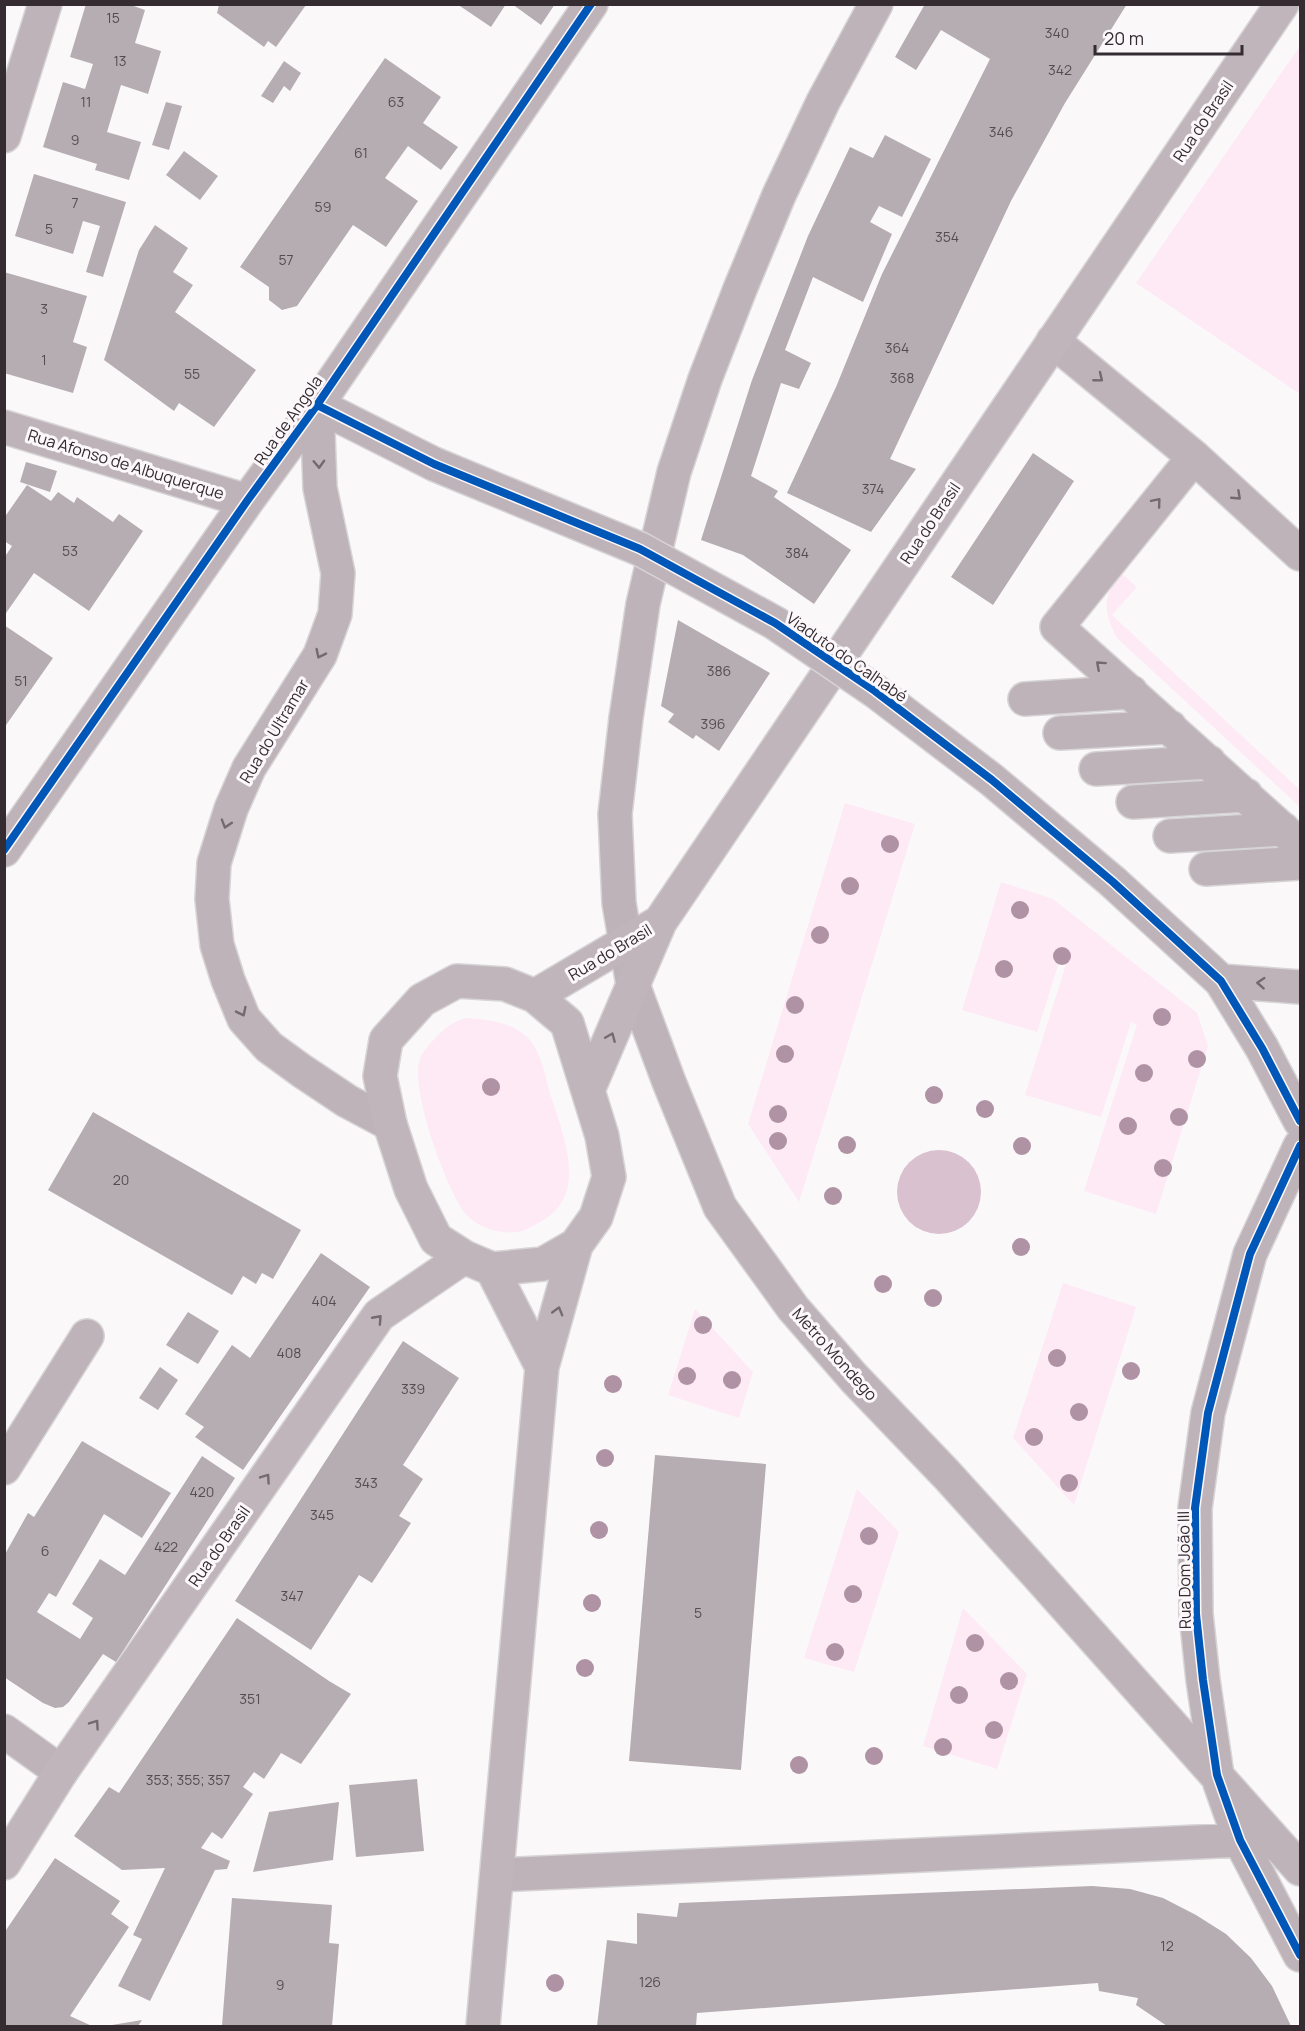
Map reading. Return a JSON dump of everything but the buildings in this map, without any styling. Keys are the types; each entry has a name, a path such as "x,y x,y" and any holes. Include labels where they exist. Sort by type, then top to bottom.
{"main road":[{"name":"Rua do Brasil","path":"535,996 660,922 1282,4"},
{"path":"588,1090 660,922"},
{"name":"Rua do Brasil","path":"4,1863 61,1772 379,1315 478,1263 543,1264 576,1245 596,1217 609,1178 602,1136 567,1023 535,996 505,984 457,981 422,1000 386,1040 381,1076 390,1124 411,1190 436,1239 478,1263"},
{"path":"483,2026 542,1367 576,1245"},
{"path":"478,1263 542,1367"}],"street":[{"path":"4,136 45,4"},
{"name":"Rua de Angola","path":"4,850 247,501 317,405 591,4"},
{"name":"Metro Mondego","path":"876,4 823,102 779,195 705,379 674,472 643,604 615,814 619,903 633,985 669,1082 720,1207 793,1308 854,1378 947,1475 1034,1571 1300,1869"},
{"path":"1053,341 1194,457 1300,554"},
{"name":"Viaduto do Calhabé","path":"317,405 434,464 640,549 774,623 875,691 992,780 1113,882 1221,981 1262,1048 1300,1121"},
{"name":"Rua do Ultramar","path":"317,405 320,488 338,573 335,614 320,655 249,768 231,808 214,863 212,899 217,945 244,1019 269,1047 302,1071 347,1101 390,1124"},
{"name":"Rua Afonso de Albuquerque","path":"4,427 247,501"},
{"path":"1194,457 1057,627 1292,837"},
{"path":"1025,699 1131,693"},
{"path":"1060,733 1170,727"},
{"path":"1096,769 1209,762"},
{"path":"1133,802 1246,795"},
{"path":"1170,836 1292,837"},
{"path":"1206,869 1300,863"},
{"path":"1221,981 1300,987"},
{"name":"Rua Dom João III","path":"1300,1146 1251,1254 1208,1413 1195,1508 1196,1614 1217,1775 1240,1840 1300,1955"},
{"path":"4,1468 87,1336"},
{"path":"4,1731 61,1772"},
{"path":"497,1875 1240,1840"}],"shaded area":[{"path":"1300,46 1300,394 1136,283"},
{"path":"1120,572 1137,587 1112,615 1300,790 1300,807 1117,638 1106,604 1110,590"},
{"path":"845,803 915,824 799,1202 748,1124"},
{"path":"1001,882 1053,899 1197,1013 1208,1046 1156,1214 1084,1191 1137,1025 1131,1022 1101,1117 1025,1095 1066,964 1060,959 1037,1032 962,1010"},
{"path":"465,1018 506,1025 528,1038 539,1057 561,1127 569,1164 569,1182 564,1198 554,1212 524,1230 498,1231 482,1226 469,1218 456,1199 430,1135 419,1089 418,1070 421,1056 442,1031"},
{"path":"939,1150 955,1153 969,1162 978,1176 981,1192 978,1208 969,1222 955,1231 939,1234 923,1231 909,1222 900,1208 897,1192 900,1176 909,1162 923,1153"},
{"path":"1063,1283 1136,1307 1074,1505 1013,1438"},
{"path":"695,1309 753,1372 739,1418 668,1395"},
{"path":"857,1489 899,1532 854,1672 804,1658"},
{"path":"963,1608 1027,1674 997,1769 923,1746"}],"cycle path":[{"path":"4,850 247,501 317,405 591,4"},
{"path":"317,405 434,464 640,549 775,623 875,691 992,780 1113,882 1221,981 1262,1048 1300,1121"},
{"path":"1300,1146 1250,1254 1208,1413 1195,1508 1196,1614 1217,1775 1240,1840 1300,1955"}]}
